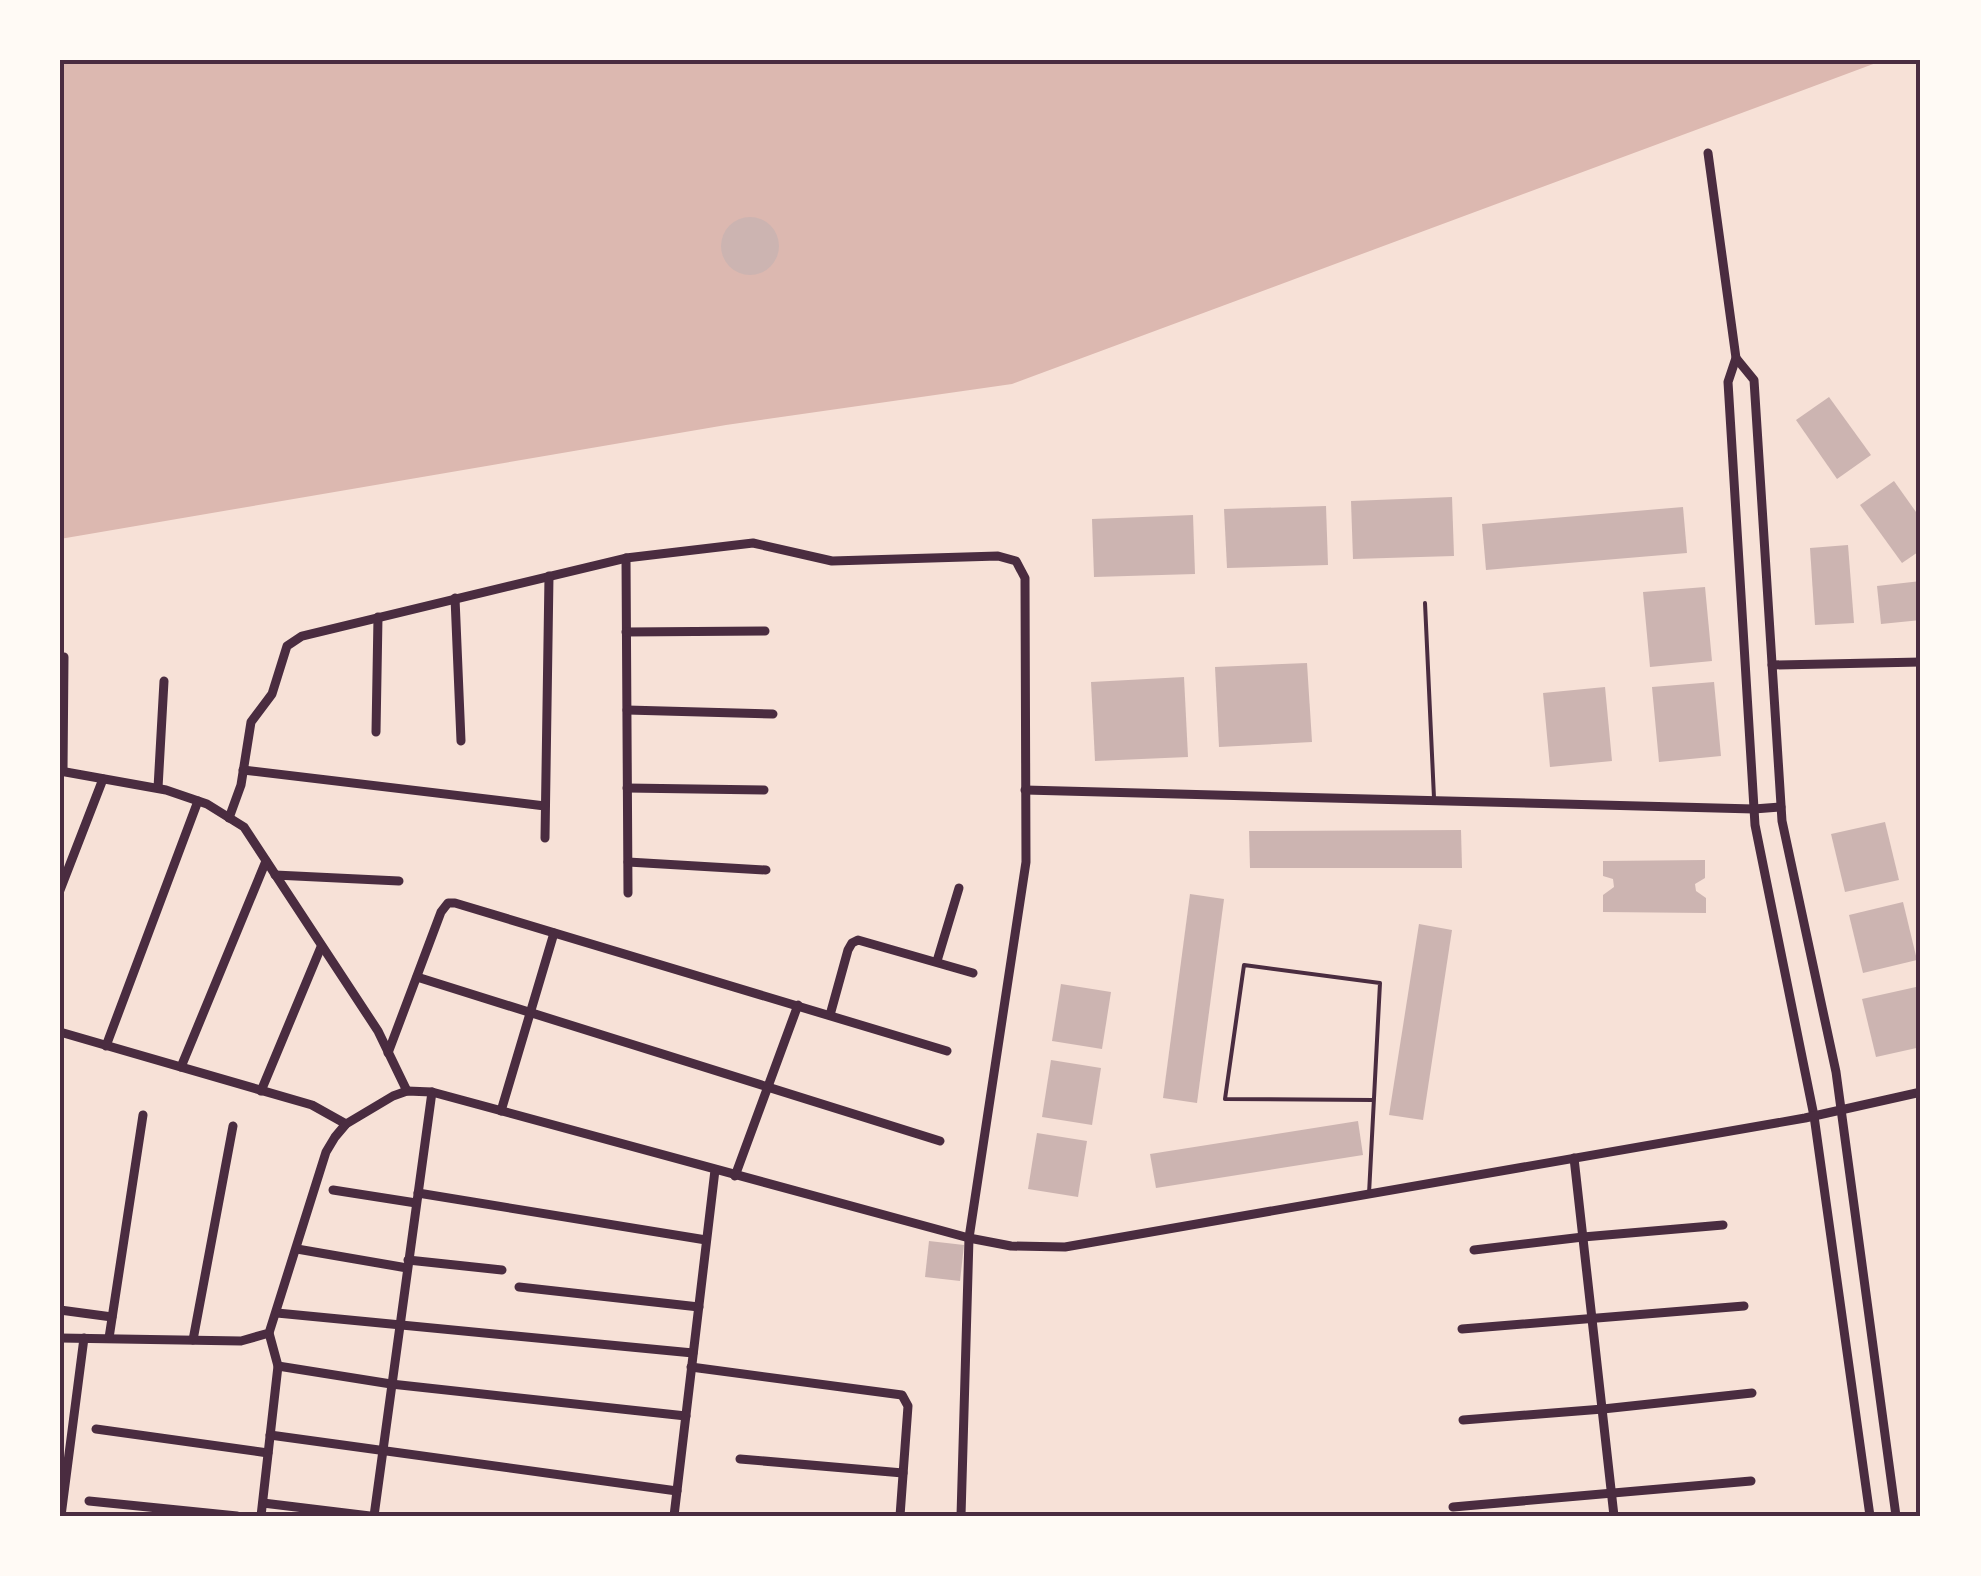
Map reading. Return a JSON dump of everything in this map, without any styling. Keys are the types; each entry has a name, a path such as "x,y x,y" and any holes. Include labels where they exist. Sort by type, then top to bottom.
{"street":[{"path":"1708,152 1736,358 1728,382 1755,824 1814,1116 1870,1516"},
{"path":"1736,358 1754,380 1782,822 1836,1072 1896,1516"},
{"path":"229,818 241,784 250,722 272,694 287,646 302,636 626,558 753,543 832,561 998,556 1016,561 1025,578 1026,862 969,1238 962,1516"},
{"path":"626,558 628,893"},
{"path":"545,838 549,576"},
{"path":"455,598 461,742"},
{"path":"376,732 378,617"},
{"path":"626,632 765,631"},
{"path":"64,658 61,771 158,788 198,801 244,827 378,1031 407,1091"},
{"path":"1772,665 1921,662"},
{"path":"158,788 164,681"},
{"path":"627,710 773,714"},
{"path":"244,770 545,806"},
{"path":"60,890 103,778"},
{"path":"627,788 764,790"},
{"path":"1025,790 1781,807"},
{"path":"106,1046 198,801"},
{"path":"181,1067 266,860"},
{"path":"628,862 766,870"},
{"path":"275,875 399,881"},
{"path":"937,962 959,888"},
{"path":"388,1053 440,912 454,902 947,1052"},
{"path":"501,1111 554,932"},
{"path":"830,1015 848,950 858,940 973,973"},
{"path":"261,1091 322,947"},
{"path":"417,976 940,1141"},
{"path":"736,1176 798,1005"},
{"path":"60,1032 312,1106 346,1124"},
{"path":"262,1516 278,1366 269,1333 326,1152 346,1124 407,1091 432,1092 969,1238 1011,1246 1065,1247 1814,1116 1921,1092"},
{"path":"263,1503 372,1516 432,1092"},
{"path":"109,1338 143,1115"},
{"path":"193,1340 233,1126"},
{"path":"1574,1158 1614,1516"},
{"path":"674,1516 714,1170"},
{"path":"333,1190 417,1198 706,1240"},
{"path":"1474,1250 1723,1225"},
{"path":"297,1249 408,1264 502,1270"},
{"path":"520,1287 698,1307"},
{"path":"1462,1330 1744,1306"},
{"path":"60,1310 112,1317"},
{"path":"277,1313 693,1353"},
{"path":"60,1338 241,1341 269,1333"},
{"path":"61,1516 65,1444 84,1338"},
{"path":"278,1366 391,1384 686,1416"},
{"path":"692,1367 902,1395 908,1406 900,1516"},
{"path":"1463,1420 1752,1393"},
{"path":"96,1429 268,1452"},
{"path":"270,1435 677,1491"},
{"path":"740,1459 903,1473"},
{"path":"1453,1507 1751,1481"},
{"path":"89,1501 236,1516"}],"lane":[{"path":"1425,603 1434,800"},
{"path":"1369,1194 1380,982 1244,965 1224,1099 1374,1100"}],"shaded area":[{"path":"60,60 1884,60 1012,384 726,425 60,539"}],"building":[{"path":"750,217 770,226 779,246 770,266 750,275 730,266 721,246 730,226"},
{"path":"1829,397 1871,455 1837,479 1796,420"},
{"path":"1894,481 1921,519 1921,550 1902,563 1860,505"},
{"path":"1452,497 1454,556 1353,559 1351,501"},
{"path":"1326,506 1328,565 1227,568 1224,509"},
{"path":"1683,507 1687,553 1486,570 1482,524"},
{"path":"1193,515 1195,574 1094,577 1092,519"},
{"path":"1848,545 1854,623 1815,625 1810,548"},
{"path":"1921,581 1921,620 1881,624 1877,586"},
{"path":"1705,587 1712,661 1650,667 1643,592"},
{"path":"1307,663 1312,742 1219,747 1215,667"},
{"path":"1184,677 1188,757 1095,761 1091,682"},
{"path":"1714,682 1721,756 1659,762 1652,687"},
{"path":"1605,687 1612,761 1550,767 1543,693"},
{"path":"1885,822 1899,880 1845,892 1831,834"},
{"path":"1461,830 1462,868 1250,868 1249,831"},
{"path":"1705,860 1705,878 1695,884 1696,891 1706,898 1706,913 1603,912 1603,895 1614,887 1613,879 1603,876 1603,861"},
{"path":"1190,894 1224,899 1197,1103 1163,1098"},
{"path":"1903,902 1917,960 1863,973 1849,915"},
{"path":"1419,924 1452,930 1423,1120 1389,1115"},
{"path":"1061,984 1111,992 1102,1049 1052,1041"},
{"path":"1916,987 1921,1006 1921,1047 1876,1057 1862,999"},
{"path":"1051,1060 1101,1068 1092,1125 1042,1117"},
{"path":"1358,1121 1363,1155 1156,1188 1150,1154"},
{"path":"1037,1133 1087,1141 1078,1197 1028,1189"},
{"path":"929,1241 964,1245 960,1281 925,1277"}]}
